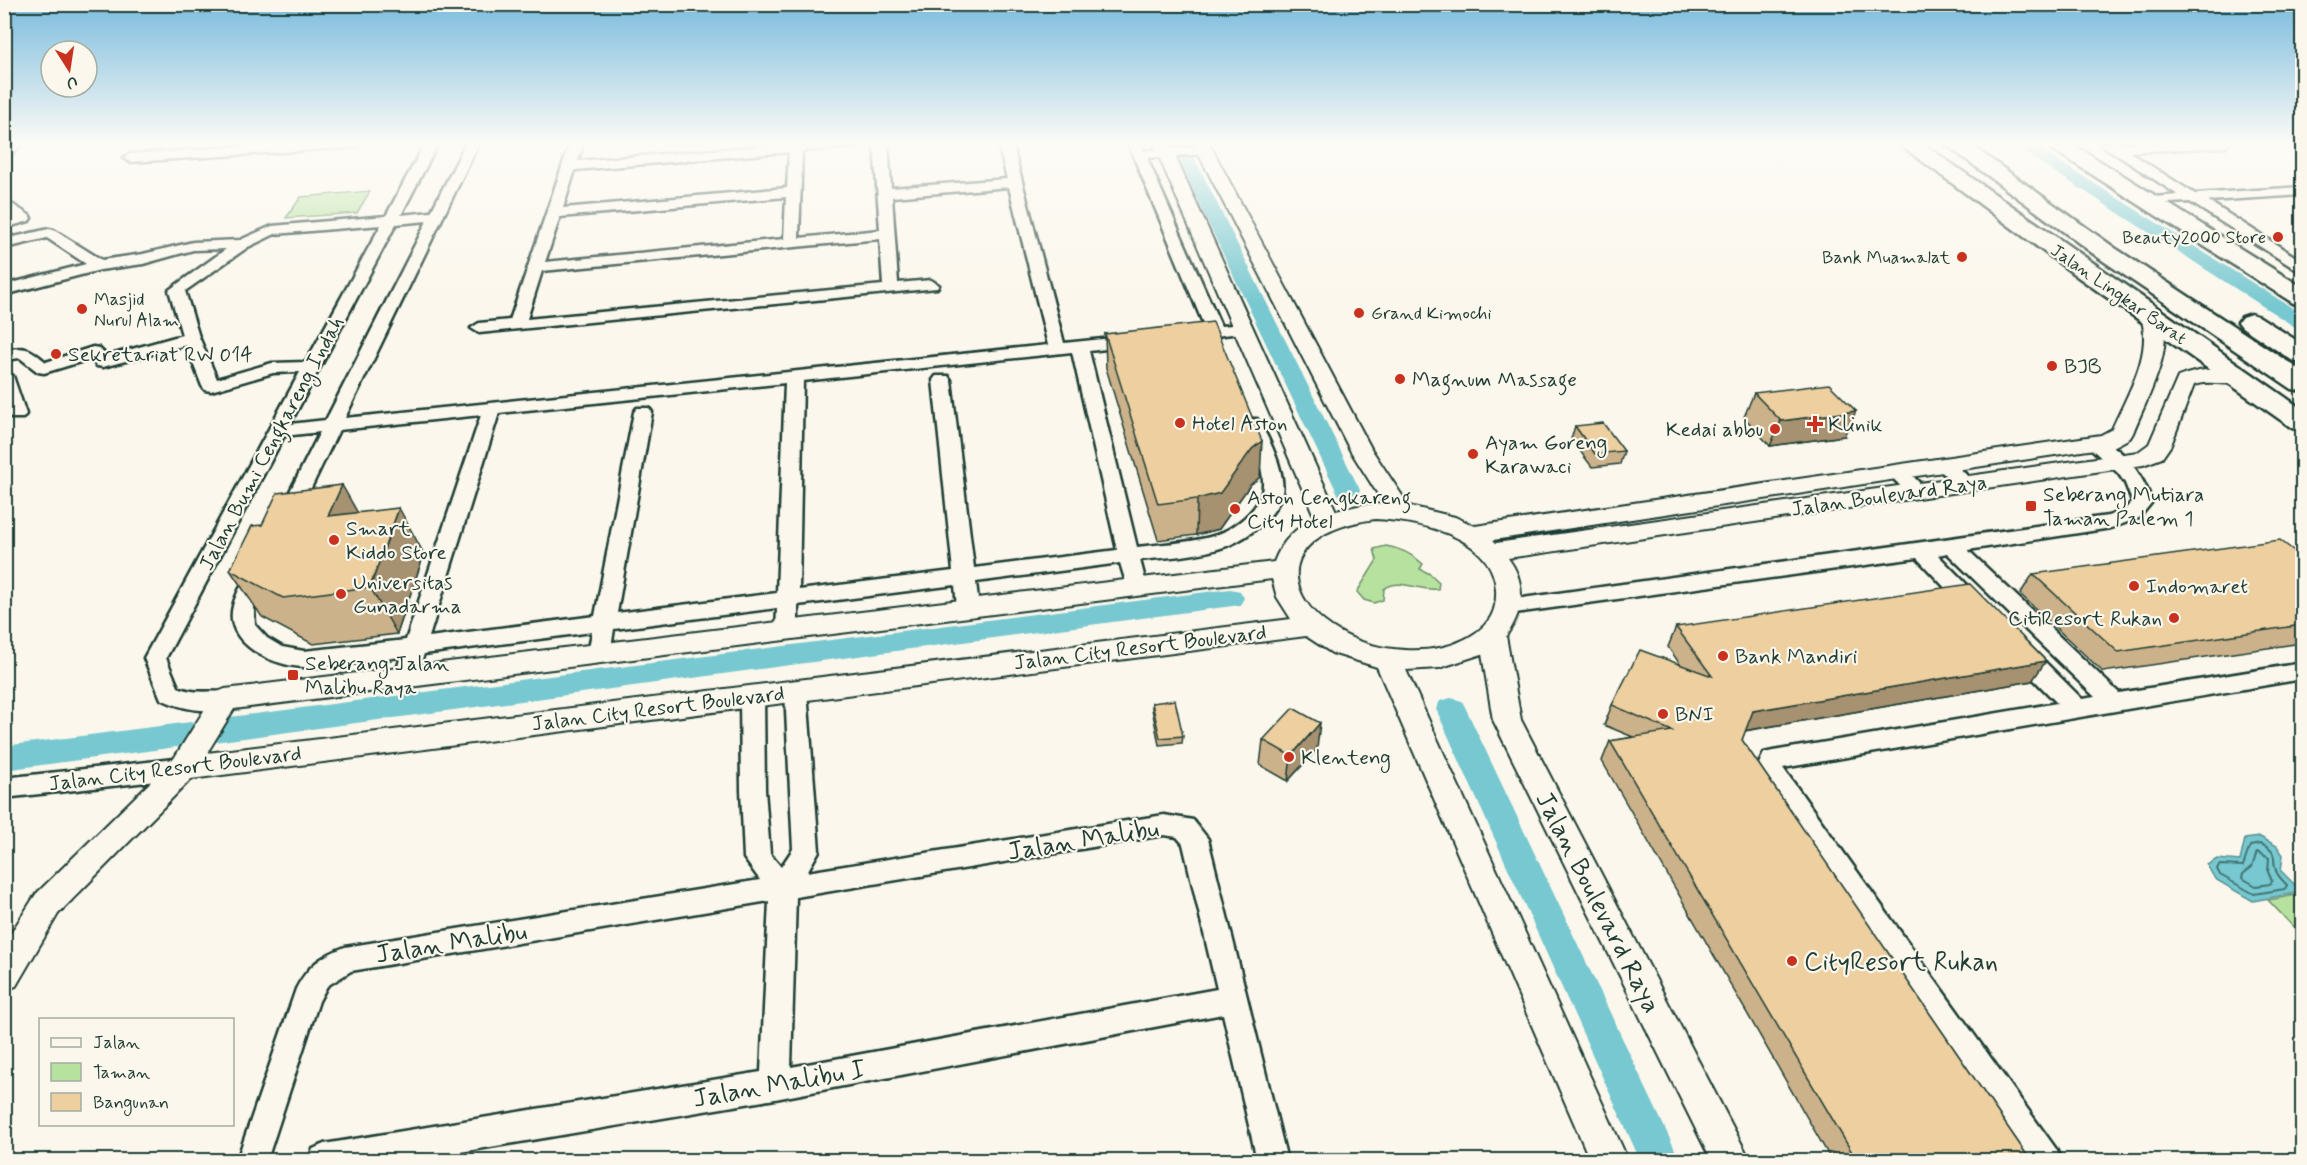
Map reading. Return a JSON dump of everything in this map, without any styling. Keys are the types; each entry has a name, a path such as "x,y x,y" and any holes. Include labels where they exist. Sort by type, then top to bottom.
{"main road":[{"name":"Jalan Lingkar Barat","path":"1984,197 2302,422"},
{"path":"2030,197 2107,253 2302,383"},
{"path":"2063,197 2138,250 2302,355"},
{"path":"2141,197 2302,298"}],"street":[{"name":"Jalan Bumi Cengkareng Indah","path":"220,710 183,700 169,693 155,658 403,197"},
{"path":"281,529 445,197"},
{"path":"517,324 559,197"},
{"path":"554,213 733,197"},
{"path":"791,243 795,197"},
{"path":"885,197 891,289"},
{"path":"1018,197 1057,349"},
{"path":"1157,197 1215,332"},
{"path":"1186,197 1328,520"},
{"path":"1225,197 1361,450 1401,512"},
{"path":"2147,201 2201,197"},
{"path":"2191,198 2302,267"},
{"path":"4,203 24,218 4,224"},
{"path":"312,367 272,368 211,386 191,337 177,290 243,244 272,230 436,216"},
{"path":"4,234 10,242 14,242 49,233 99,265"},
{"path":"536,267 886,234"},
{"path":"1176,242 1203,238"},
{"path":"4,290 99,265 144,259 193,246 243,244"},
{"path":"2280,254 2302,252"},
{"path":"478,328 932,285"},
{"name":"Jalan Boulevard Raya","path":"1481,544 1898,473 2095,444 2117,437 2125,426 2155,350 2156,333 2151,317"},
{"path":"1169,337 1243,329"},
{"path":"4,355 23,352 44,368 93,352 103,362 191,337"},
{"path":"277,431 1147,339"},
{"path":"1079,346 1126,555 1136,587"},
{"name":"Jalan Boulevard Raya","path":"1481,544 1965,485 2144,458 2154,453 2160,445 2185,381 2201,375 2238,378"},
{"path":"4,376 17,414"},
{"path":"787,631 794,376"},
{"path":"942,380 968,608"},
{"path":"270,550 243,607 244,627 259,644 277,654 304,659 415,647 1220,541 1241,530 1260,514 1274,488 1272,476 1243,403"},
{"path":"405,678 492,408"},
{"path":"599,654 643,412"},
{"path":"1500,621 1508,581 1502,568 1481,544 1440,520 1401,512 1375,511 1328,520 1298,541 1284,569 1286,589 1295,608 1310,626 1341,645 1359,653 1388,660 1419,662 1448,658 1473,648 1500,621 1677,582 1952,547 2111,522 2132,514 2142,502 2137,483 2120,463 2095,444"},
{"path":"1946,466 1965,485"},
{"path":"1898,473 1916,491"},
{"path":"1952,547 2114,702"},
{"path":"1922,551 2077,709"},
{"path":"4,975 46,904 190,758 220,710 405,678 1284,569"},
{"name":"Jalan Boulevard Raya","path":"1500,621 1507,720 1731,1161"},
{"name":"Jalan City Resort Boulevard","path":"4,788 190,758 796,691 1310,626"},
{"path":"1388,660 1609,1161"},
{"path":"2045,1161 1772,774 1770,766 1773,760 2302,671"},
{"path":"775,1084 783,887 806,851 796,691"},
{"path":"752,696 753,790 757,858 783,887"},
{"name":"Jalan Malibu","path":"252,1161 306,998 316,977 345,959 1164,825 1184,827 1195,839 1272,1161"},
{"name":"Jalan Malibu I","path":"324,1161 775,1084 1233,999"}],"green space":[{"path":"301,197 366,197 357,213 286,218"},
{"path":"1386,546 1401,550 1423,564 1420,569 1439,582 1438,589 1396,584 1384,589 1383,600 1374,603 1364,600 1357,592 1377,560 1374,549"},
{"path":"2302,894 2302,936 2268,900"}],"water":[{"path":"2260,837 2277,846 2283,855 2281,871 2302,892 2253,901 2215,879 2207,865 2217,859 2240,861 2245,839"}],"building":[{"name":"Hotel Aston","path":"1213,322 1262,441 1252,449 1220,493 1197,499 1158,504 1105,334"},
{"path":"1829,384 1856,411 1781,421 1754,393"},
{"path":"1603,423 1624,451 1595,454 1575,426"},
{"path":"342,485 328,516 399,508 370,587 283,598 230,570 252,526 262,525 277,493"},
{"name":"CitiResort Rukan","path":"2280,540 2302,557 2302,625 2118,652 2033,574"},
{"name":"CityResort Rukan","path":"1970,584 2046,661 1753,711 1742,740 2031,1161 1857,1161 1610,741 1672,731 1612,705 1640,650 1712,676 1676,627"},
{"path":"1175,700 1183,736 1160,738 1152,703"},
{"path":"1293,708 1320,723 1291,756 1263,740"}],"waterway":[{"path":"1205,197 1348,490"},
{"path":"2104,197 2302,323"},
{"path":"4,758 1230,598"},
{"path":"1451,709 1660,1160"}],"place":[{"name":"Beauty2000 Store","path":"2278,237"},
{"name":"Bank Muamalat","path":"1962,257"},
{"name":"Masjid Nurul Alam","path":"82,309"},
{"name":"Grand Kimochi","path":"1359,313"},
{"name":"Sekretariat RW 014","path":"56,354"},
{"name":"BJB","path":"2052,366"},
{"name":"Magnum Massage","path":"1400,379"},
{"name":"Hotel Aston","path":"1180,423"},
{"name":"Klinik","path":"1815,424"},
{"name":"Kedai abbu","path":"1775,429"},
{"name":"Ayam Goreng Karawaci","path":"1473,454"},
{"name":"Seberang Mutiara Taman Palem 1","path":"2031,506"},
{"name":"Aston Cengkareng City Hotel","path":"1235,509"},
{"name":"Smart Kiddo Store","path":"334,540"},
{"name":"Indomaret","path":"2134,586"},
{"name":"Universitas Gunadarma","path":"341,594"},
{"name":"CitiResort Rukan","path":"2174,618"},
{"name":"Bank Mandiri","path":"1723,656"},
{"name":"Seberang Jalan Malibu Raya","path":"293,675"},
{"name":"BNI","path":"1663,714"},
{"name":"Klenteng","path":"1289,757"},
{"name":"CityResort Rukan","path":"1792,961"}]}
